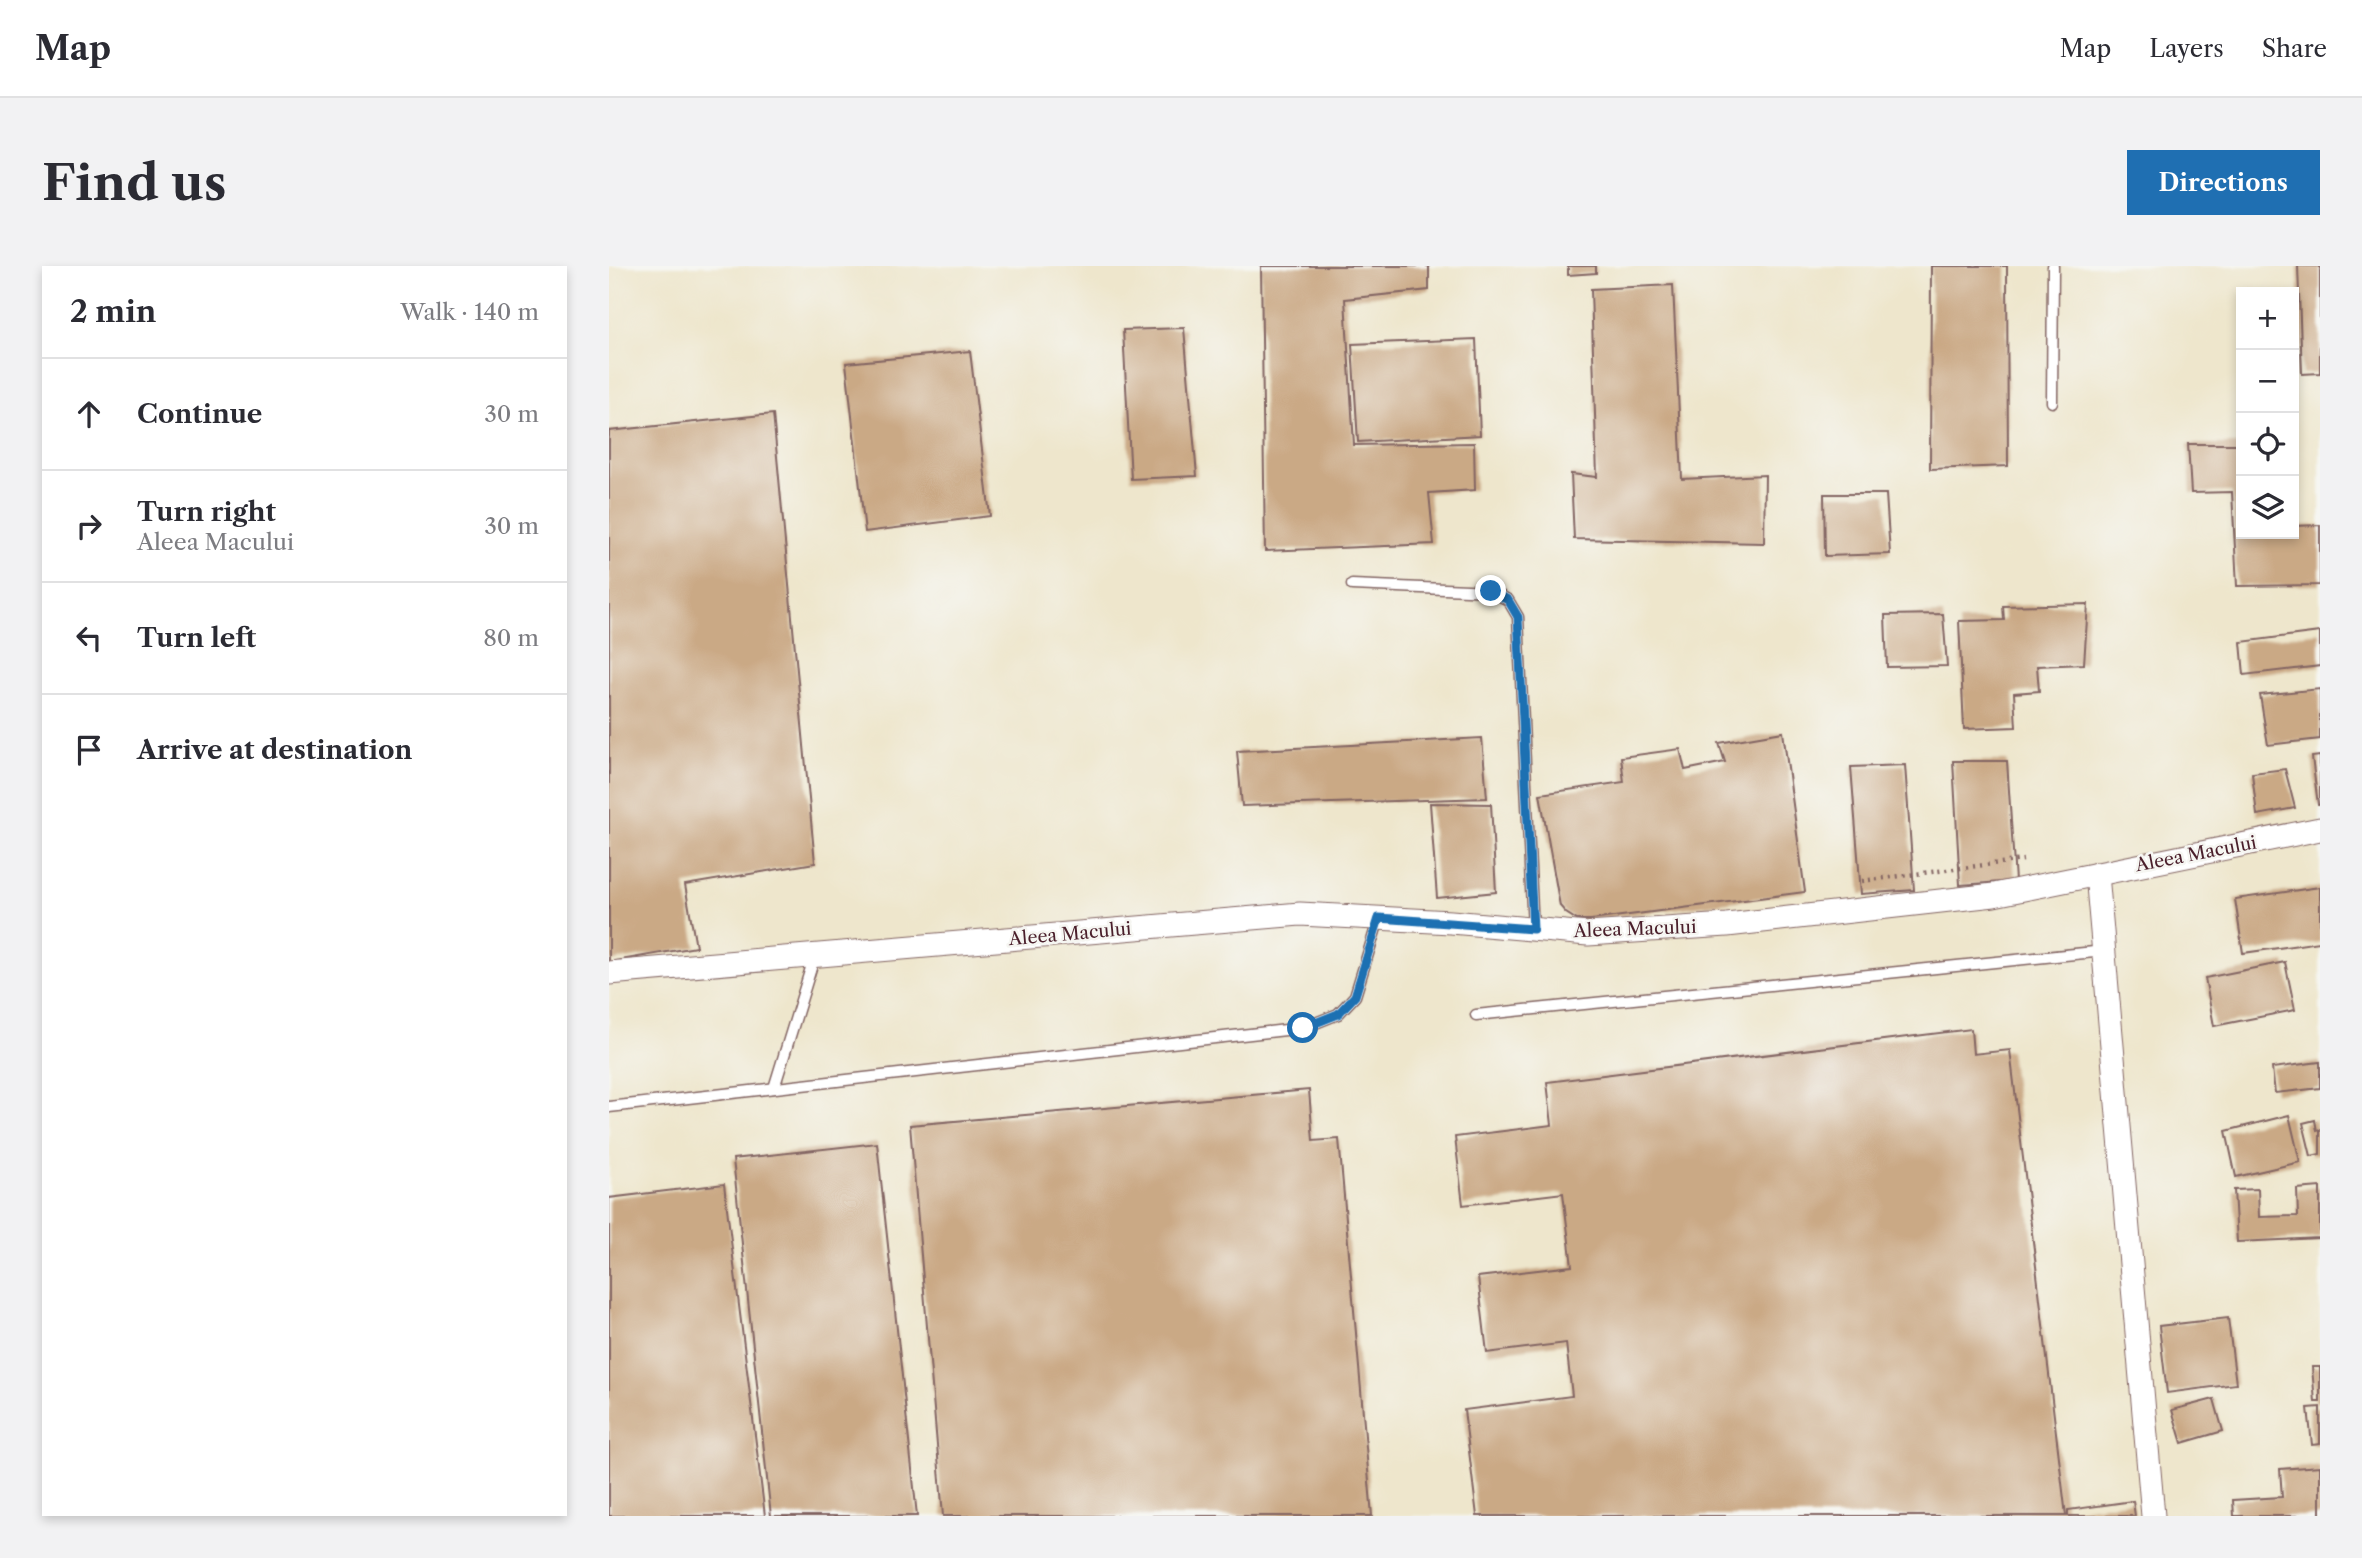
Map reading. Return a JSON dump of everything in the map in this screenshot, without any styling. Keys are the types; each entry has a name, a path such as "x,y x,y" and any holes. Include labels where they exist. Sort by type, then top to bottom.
{"street":[{"name":"Aleea Macului","path":"609,973 1300,914 1588,934 1727,925 1994,895 2320,829"},
{"path":"2097,874 2153,1516"}],"lane":[{"path":"2052,402 2053,266"},
{"path":"1352,585 1491,591 1508,600 1518,617 1533,929"},
{"path":"609,1107 1303,1028 1338,1014 1355,996 1379,918"},
{"path":"1476,1015 2104,951"},
{"path":"774,1088 815,955"}],"building":[{"path":"1261,266 1429,266 1429,290 1345,299 1354,445 1474,443 1475,490 1429,493 1434,544 1265,551"},
{"path":"1568,266 1596,266 1596,273 1568,275"},
{"path":"1931,266 2007,266 2008,466 1930,469"},
{"path":"2298,266 2320,266 2320,373 2302,374"},
{"path":"1673,285 1682,479 1765,475 1764,543 1574,539 1571,474 1597,477 1591,289"},
{"path":"1184,328 1197,476 1131,479 1123,330"},
{"path":"1476,339 1480,435 1358,442 1352,344"},
{"path":"970,351 990,516 865,532 846,363"},
{"path":"773,414 815,863 685,885 696,947 609,962 609,431"},
{"path":"2188,444 2236,444 2236,539 2299,539 2299,526 2320,525 2320,585 2237,586 2232,492 2191,493"},
{"path":"1824,494 1886,494 1890,554 1825,556"},
{"path":"2088,604 2084,664 2037,666 2039,691 2014,693 2016,727 1964,729 1959,621 2004,620 2003,606"},
{"path":"1943,614 1947,666 1887,667 1885,615"},
{"path":"2320,632 2320,666 2244,675 2241,642"},
{"path":"2320,689 2320,739 2268,745 2260,695"},
{"path":"1783,732 1805,892 1591,920 1577,920 1560,906 1540,794 1624,782 1621,757 1680,749 1685,770 1725,762 1719,743"},
{"path":"1482,738 1487,798 1242,806 1237,751"},
{"path":"2320,756 2320,805 2318,805 2312,757"},
{"path":"1953,761 2007,761 2015,881 1960,885"},
{"path":"1905,765 1914,890 1861,894 1851,767"},
{"path":"2285,769 2295,808 2257,815 2252,773"},
{"path":"1430,803 1491,804 1496,892 1437,898"},
{"path":"2320,887 2320,942 2243,953 2235,899"},
{"path":"2285,962 2295,1010 2214,1026 2205,978"},
{"path":"1971,1029 1973,1054 2010,1050 2066,1516 1477,1516 1464,1410 1572,1396 1566,1343 1487,1353 1478,1277 1572,1266 1563,1193 1463,1205 1455,1137 1552,1125 1547,1082"},
{"path":"2320,1062 2320,1088 2275,1093 2272,1068"},
{"path":"1309,1090 1313,1141 1339,1139 1372,1516 943,1516 910,1125"},
{"path":"2289,1115 2300,1162 2236,1177 2226,1131"},
{"path":"2315,1120 2317,1131 2320,1130 2320,1154 2311,1156 2303,1123"},
{"path":"877,1143 917,1516 771,1516 733,1159"},
{"path":"724,1184 765,1516 609,1516 609,1198"},
{"path":"2320,1187 2320,1238 2237,1242 2234,1190 2258,1189 2259,1217 2298,1216 2297,1189"},
{"path":"2228,1318 2236,1384 2167,1393 2159,1326"},
{"path":"2312,1367 2320,1367 2320,1402 2315,1402"},
{"path":"2214,1399 2223,1431 2182,1443 2172,1410"},
{"path":"2320,1407 2320,1444 2312,1445 2308,1408"},
{"path":"2320,1466 2320,1516 2234,1516 2233,1500 2282,1497 2280,1469"},
{"path":"2133,1501 2135,1516 2068,1516 2068,1510"}],"route":[{"path":"1303,1028 1338,1014 1355,996 1379,918 1533,929 1518,617 1508,600 1491,591"}]}
